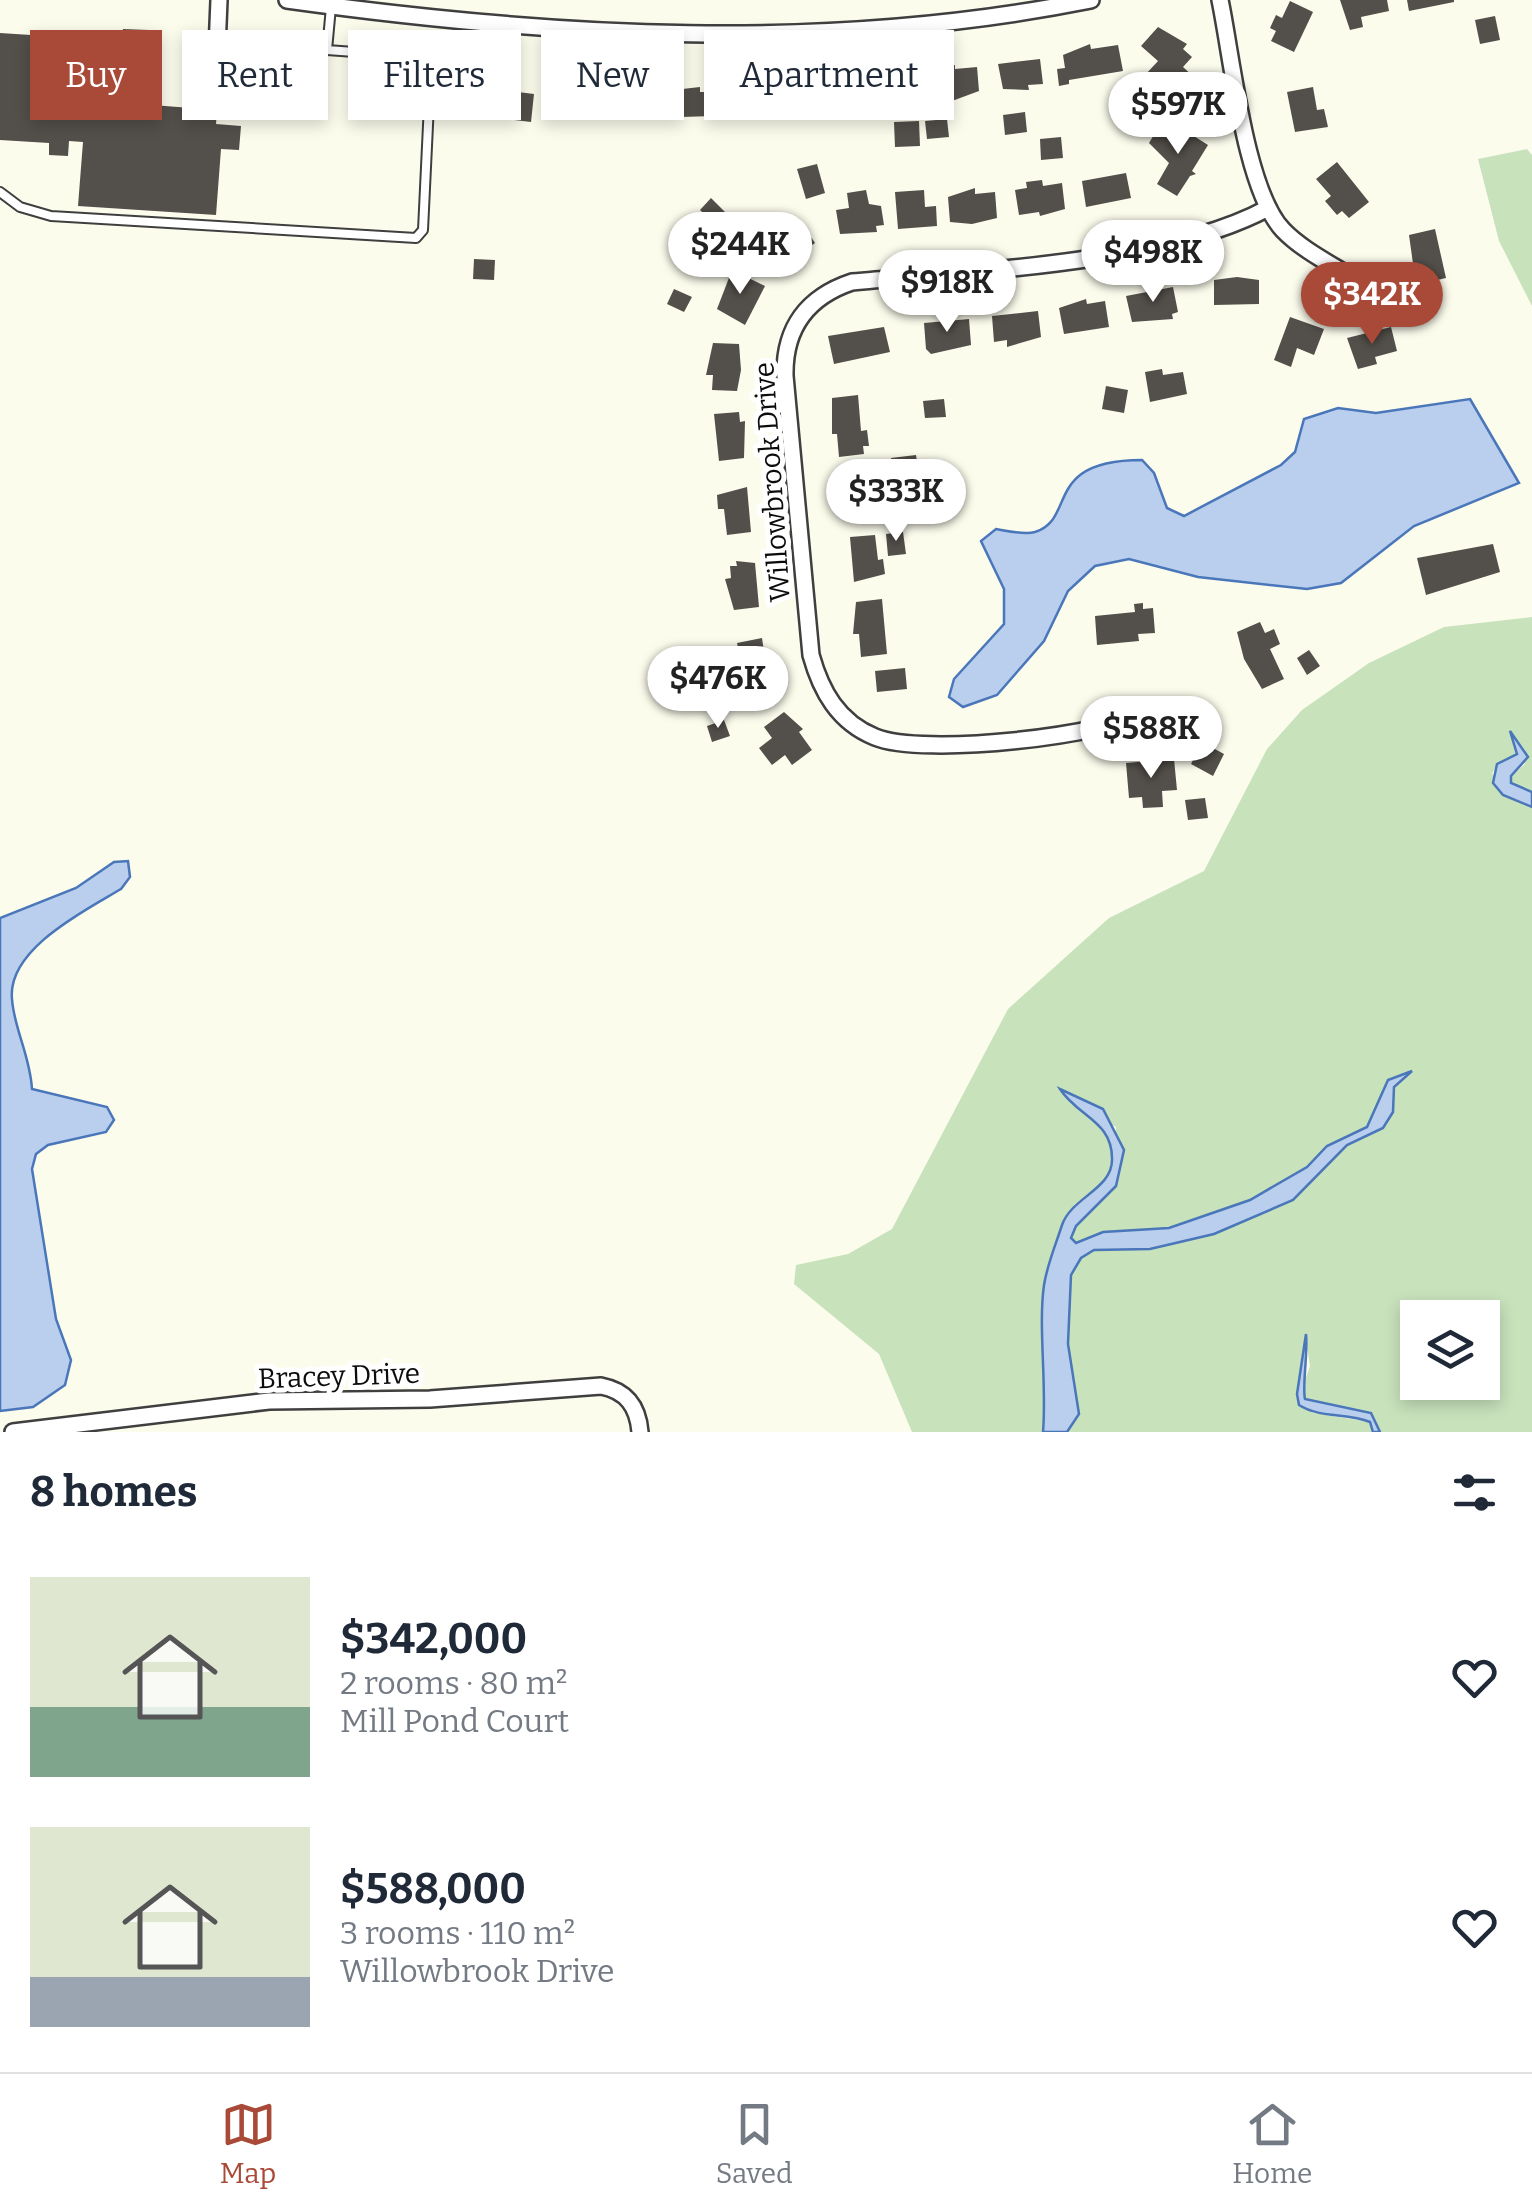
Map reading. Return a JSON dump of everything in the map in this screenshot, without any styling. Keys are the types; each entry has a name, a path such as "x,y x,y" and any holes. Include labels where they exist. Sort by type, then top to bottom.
{"street":[{"path":"218,30 219,0"},
{"path":"287,0 552,31 660,35 934,23 1092,0"},
{"path":"1220,0 1256,179 1268,208 1295,240 1360,282"},
{"name":"Willowbrook Drive","path":"1156,710 1096,731 915,746 876,738 842,716 817,677 812,655 784,376 788,341 803,311 817,297 852,282 1102,254 1214,232 1268,208"},
{"name":"Bracey Drive","path":"12,1432 269,1401 430,1399 601,1386 624,1394 633,1404 640,1432"},
{"path":"169,1413 172,1432"}],"lane":[{"path":"328,39 331,5"},
{"path":"0,192 20,207 51,216 416,238 422,230 431,62 423,57 328,50"}],"green space":[{"path":"1527,149 1532,155 1532,306 1499,241 1478,159"},
{"path":"1532,617 1532,792 1511,783 1511,776 1525,764 1512,734 1517,754 1497,764 1492,774 1532,807 1532,1432 1380,1432 1370,1413 1305,1399 1302,1389 1310,1366 1306,1341 1297,1394 1313,1413 1370,1422 1373,1432 1067,1432 1079,1414 1068,1344 1071,1275 1081,1258 1094,1250 1150,1249 1214,1234 1293,1200 1347,1145 1383,1128 1393,1112 1394,1087 1410,1073 1388,1080 1367,1127 1327,1146 1307,1167 1250,1200 1169,1228 1103,1232 1076,1243 1070,1239 1076,1226 1116,1186 1116,1127 1069,1103 1106,1134 1114,1156 1106,1179 1074,1205 1043,1432 912,1432 879,1354 794,1284 796,1265 848,1254 892,1229 1008,1009 1109,918 1204,871 1267,749 1302,710 1369,663 1444,627"}],"water":[{"path":"1470,399 1519,483 1414,526 1341,583 1307,589 1198,577 1129,559 1095,566 1068,591 1044,641 997,695 963,707 949,697 954,679 1004,624 1004,589 981,541 996,529 1031,533 1048,525 1075,479 1089,469 1142,460 1154,473 1167,508 1184,516 1281,465 1295,452 1304,419 1338,408 1376,413"},
{"path":"1510,731 1528,757 1511,776 1511,783 1532,792 1532,807 1503,795 1493,783 1497,764 1517,754"},
{"path":"128,861 130,877 121,889 52,933 22,964 14,981 13,1010 32,1089 107,1107 114,1120 106,1132 48,1145 36,1154 32,1169 56,1319 71,1360 65,1385 33,1407 0,1411 0,918 76,888 114,862"},
{"path":"1412,1071 1394,1087 1393,1112 1383,1128 1347,1145 1293,1200 1214,1234 1150,1249 1094,1250 1081,1258 1071,1275 1068,1344 1079,1414 1067,1432 1043,1432 1042,1319 1047,1270 1067,1216 1105,1179 1112,1160 1107,1136 1060,1089 1103,1109 1124,1150 1116,1186 1076,1226 1071,1238 1076,1243 1103,1232 1169,1228 1250,1200 1307,1167 1327,1146 1367,1127 1388,1080"},
{"path":"1306,1334 1305,1399 1371,1413 1380,1432 1373,1432 1370,1422 1361,1419 1316,1412 1299,1405 1297,1394"}],"building":[{"path":"1340,0 1387,0 1389,11 1361,17 1363,27 1350,30"},
{"path":"1407,0 1454,0 1454,2 1409,11"},
{"path":"1290,1 1313,12 1294,52 1271,41 1276,31 1270,28 1276,15 1282,18"},
{"path":"1495,16 1500,40 1480,44 1475,20"},
{"path":"1158,27 1187,44 1183,49 1192,57 1183,67 1195,78 1176,100 1146,74 1158,61 1141,46"},
{"path":"0,33 30,35 30,120 162,120 162,106 182,107 182,120 216,120 216,124 241,126 239,150 221,149 216,215 78,206 83,142 69,141 68,156 49,155 49,143 0,140"},
{"path":"1090,44 1091,49 1118,45 1123,71 1069,80 1069,84 1059,86 1057,69 1065,68 1063,55"},
{"path":"1040,59 1043,84 1028,85 1029,90 1003,89 998,64"},
{"path":"954,65 955,69 977,67 979,91 954,100"},
{"path":"700,87 700,92 704,92 704,116 684,117 684,89"},
{"path":"1313,87 1317,110 1324,109 1328,127 1295,132 1287,92"},
{"path":"521,92 534,94 531,122 514,120 521,120"},
{"path":"1025,112 1027,132 1005,135 1003,115"},
{"path":"947,120 949,137 927,139 925,121"},
{"path":"919,121 920,146 895,147 894,122"},
{"path":"1175,124 1208,145 1192,171 1196,174 1190,176 1177,196 1157,184 1169,163 1149,143 1158,128 1169,135"},
{"path":"1061,137 1063,158 1041,160 1040,139"},
{"path":"1337,162 1369,202 1349,218 1342,211 1337,215 1325,201 1331,196 1316,179"},
{"path":"817,164 825,193 806,199 797,169"},
{"path":"1126,173 1131,198 1086,207 1082,181"},
{"path":"1042,180 1043,186 1062,183 1065,209 1040,216 1039,212 1019,215 1015,190 1027,188 1026,182"},
{"path":"975,188 975,194 995,192 997,218 972,224 950,222 948,197"},
{"path":"866,190 869,204 881,206 884,225 876,226 877,232 840,234 836,210 849,208 847,193"},
{"path":"924,190 925,207 936,206 937,226 898,229 895,192"},
{"path":"711,198 727,214 716,225 700,210"},
{"path":"779,212 788,225 798,218 815,243 779,268 765,248 782,237 767,220"},
{"path":"1435,229 1446,278 1416,285 1409,235"},
{"path":"474,259 495,260 494,280 473,279"},
{"path":"732,270 765,286 745,325 717,309"},
{"path":"1214,280 1259,280 1259,304 1214,305"},
{"path":"1173,287 1178,312 1172,314 1173,319 1132,322 1126,296"},
{"path":"674,289 692,297 684,312 667,304"},
{"path":"1086,299 1087,304 1105,301 1109,327 1064,334 1059,308"},
{"path":"1038,311 1041,337 1007,347 1007,340 994,342 992,316"},
{"path":"1290,317 1324,329 1314,355 1297,348 1291,367 1274,360"},
{"path":"969,319 971,345 931,354 926,349 924,323"},
{"path":"884,327 890,352 834,364 828,336"},
{"path":"1391,327 1397,351 1375,357 1377,364 1358,369 1347,338"},
{"path":"713,343 739,344 741,370 737,391 712,390 713,375 706,375"},
{"path":"1162,369 1163,375 1183,372 1187,394 1150,402 1145,372"},
{"path":"1106,386 1128,390 1124,413 1102,409"},
{"path":"858,395 861,431 867,430 869,446 863,446 864,454 839,457 837,434 832,434 832,398"},
{"path":"944,399 946,417 925,418 923,401"},
{"path":"739,412 740,422 745,421 744,458 719,461 714,414"},
{"path":"916,455 920,481 895,484 891,458"},
{"path":"870,470 872,486 891,484 892,502 874,503 875,513 850,515 847,472"},
{"path":"747,487 751,532 727,535 724,509 718,509 717,495"},
{"path":"903,532 906,554 888,556 886,534"},
{"path":"875,535 878,560 883,559 885,574 854,582 850,537"},
{"path":"1493,544 1500,572 1426,595 1417,558"},
{"path":"736,561 755,563 759,607 734,610 725,579 731,578 730,566 737,566"},
{"path":"882,599 887,654 861,657 859,634 853,634 856,602"},
{"path":"1143,603 1143,609 1153,608 1155,633 1138,634 1139,641 1097,645 1095,616 1135,612 1134,604"},
{"path":"1260,622 1265,633 1274,629 1280,644 1270,649 1284,679 1262,689 1244,659 1237,632"},
{"path":"762,638 769,685 745,690 733,663 741,662 737,643"},
{"path":"1309,650 1320,666 1307,675 1297,658"},
{"path":"905,668 907,689 877,692 875,671"},
{"path":"784,712 803,729 799,732 812,750 792,765 785,755 772,765 759,748 772,738 764,727"},
{"path":"724,720 730,736 712,742 707,726"},
{"path":"1202,742 1224,754 1213,776 1191,764"},
{"path":"1174,759 1177,790 1162,791 1163,807 1143,808 1142,797 1129,798 1126,763"},
{"path":"1205,798 1208,818 1188,820 1185,800"}]}
